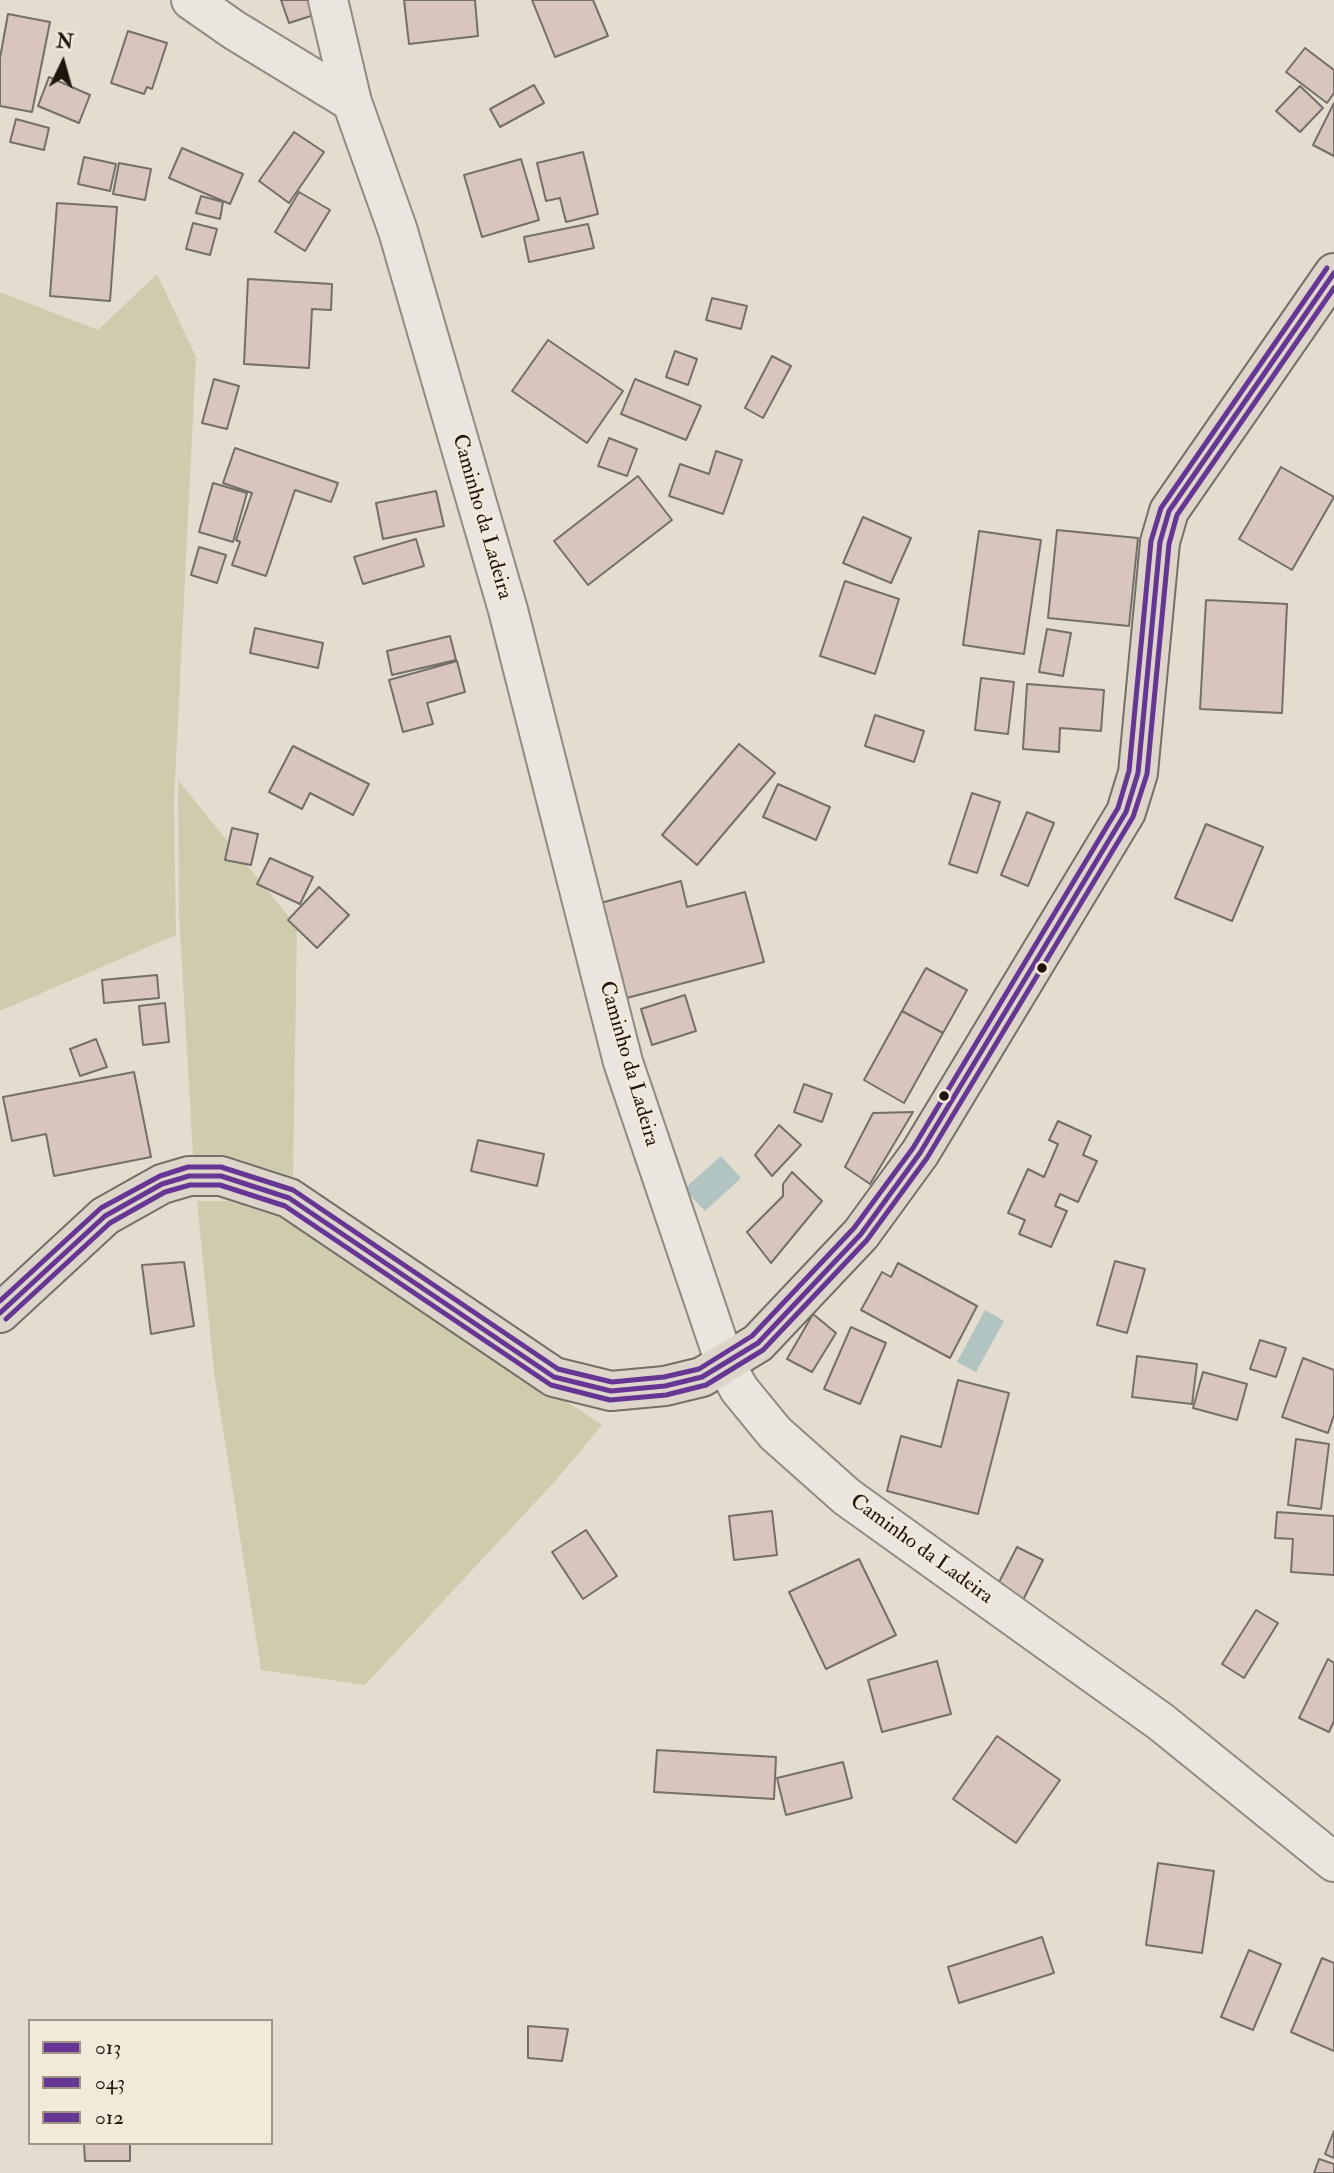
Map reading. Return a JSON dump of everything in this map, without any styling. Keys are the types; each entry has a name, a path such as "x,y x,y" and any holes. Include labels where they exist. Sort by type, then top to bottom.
{"main road":[{"path":"0,1313 105,1216 162,1184 189,1176 221,1176 289,1198 554,1377 611,1391 665,1386 702,1377 758,1343 861,1234 920,1153 1126,813 1138,773 1160,542 1169,511 1334,273"}],"street":[{"path":"191,0 234,30 352,102"},
{"name":"Caminho da Ladeira","path":"328,0 352,102 398,231 504,596 623,1062 725,1363 739,1389 775,1433 847,1497 1161,1722 1334,1862"}],"shaded area":[{"path":"157,274 196,357 174,801 176,935 0,1011 0,292 98,330"},
{"path":"178,780 297,927 293,1177 225,1155 193,1155 179,914"},
{"path":"721,1156 741,1178 705,1211 684,1189"},
{"path":"197,1201 229,1201 297,1223 602,1425 557,1479 365,1685 261,1670 214,1372"},
{"path":"985,1310 1004,1321 976,1372 957,1362"}],"building":[{"path":"281,0 316,0 320,13 289,23"},
{"path":"404,0 475,0 478,36 409,44"},
{"path":"532,0 593,0 608,36 555,57"},
{"path":"8,14 50,22 32,112 0,106 0,58"},
{"path":"128,31 167,43 152,89 147,87 144,94 111,83"},
{"path":"1305,48 1334,70 1334,93 1327,103 1286,72"},
{"path":"49,77 90,95 79,123 38,106"},
{"path":"534,85 544,103 500,127 490,109"},
{"path":"1300,86 1323,108 1300,132 1276,111"},
{"path":"1334,103 1334,156 1313,145"},
{"path":"16,119 49,128 44,150 10,142"},
{"path":"294,132 324,152 289,203 259,181"},
{"path":"182,148 243,174 230,204 169,178"},
{"path":"583,152 598,214 566,222 560,198 546,201 537,163"},
{"path":"84,157 116,164 110,191 78,184"},
{"path":"521,159 539,220 482,237 464,175"},
{"path":"119,163 151,169 145,200 113,194"},
{"path":"299,192 330,210 305,251 275,232"},
{"path":"201,196 223,202 220,219 196,213"},
{"path":"57,203 117,207 110,301 50,296"},
{"path":"193,223 217,229 210,255 186,249"},
{"path":"588,224 594,248 529,262 524,237"},
{"path":"248,279 332,284 331,310 312,309 309,368 244,364"},
{"path":"712,298 747,306 741,329 706,320"},
{"path":"548,340 623,391 587,443 512,391"},
{"path":"675,351 697,359 688,385 666,377"},
{"path":"772,356 791,366 763,418 745,408"},
{"path":"214,379 239,386 227,429 202,423"},
{"path":"635,379 701,406 686,440 621,414"},
{"path":"609,438 637,449 627,476 598,466"},
{"path":"235,448 338,483 331,502 295,490 266,576 232,565 240,542 236,540 252,493 223,483"},
{"path":"716,451 742,460 723,514 669,496 680,464 709,474"},
{"path":"1281,467 1334,497 1292,570 1239,539"},
{"path":"638,476 672,520 588,585 554,541"},
{"path":"213,483 247,493 233,542 199,532"},
{"path":"436,491 444,526 383,539 376,503"},
{"path":"863,517 911,538 891,583 843,563"},
{"path":"1057,530 1138,538 1129,626 1048,618"},
{"path":"979,531 1041,540 1024,654 963,645"},
{"path":"416,539 424,566 363,584 354,557"},
{"path":"199,547 226,555 217,583 191,575"},
{"path":"845,581 899,599 875,674 820,656"},
{"path":"1206,600 1287,604 1282,713 1200,709"},
{"path":"255,628 323,643 318,668 250,653"},
{"path":"1047,629 1071,633 1063,676 1039,672"},
{"path":"450,636 456,660 392,675 387,651"},
{"path":"457,661 465,692 427,703 433,724 403,732 389,680"},
{"path":"981,678 1014,682 1008,734 975,730"},
{"path":"1027,684 1104,690 1101,731 1060,728 1059,752 1023,749"},
{"path":"875,715 924,731 914,762 865,746"},
{"path":"739,744 775,773 697,865 662,835"},
{"path":"293,746 369,784 353,815 310,793 302,809 269,792"},
{"path":"778,784 830,807 816,840 763,817"},
{"path":"972,793 1000,802 977,873 949,864"},
{"path":"1027,812 1054,823 1028,886 1001,875"},
{"path":"1206,824 1263,847 1232,921 1175,898"},
{"path":"232,828 258,834 251,865 225,860"},
{"path":"270,858 313,877 300,904 257,884"},
{"path":"681,881 687,907 745,892 764,962 623,999 597,904"},
{"path":"319,887 349,915 317,948 288,920"},
{"path":"926,968 967,990 943,1033 902,1011"},
{"path":"157,975 159,998 104,1003 102,980"},
{"path":"685,995 696,1031 652,1045 641,1009"},
{"path":"165,1003 169,1042 143,1045 139,1006"},
{"path":"902,1011 943,1033 904,1103 864,1080"},
{"path":"96,1039 107,1067 80,1076 70,1049"},
{"path":"134,1072 151,1157 54,1176 46,1134 12,1141 3,1097"},
{"path":"804,1084 832,1094 822,1122 794,1112"},
{"path":"913,1112 870,1184 845,1167 873,1113"},
{"path":"1058,1121 1091,1136 1083,1155 1097,1161 1078,1202 1060,1194 1055,1206 1067,1211 1051,1247 1019,1234 1025,1220 1008,1213 1028,1169 1044,1177 1058,1144 1049,1140"},
{"path":"779,1125 801,1145 772,1176 755,1155"},
{"path":"478,1140 544,1154 537,1186 471,1171"},
{"path":"792,1172 822,1201 771,1263 747,1232 783,1196 783,1184"},
{"path":"1115,1261 1145,1269 1127,1333 1097,1325"},
{"path":"184,1262 194,1326 151,1334 142,1265"},
{"path":"898,1263 977,1306 950,1358 861,1310 882,1272 891,1277"},
{"path":"813,1314 836,1333 812,1372 787,1359"},
{"path":"851,1327 886,1343 860,1404 824,1389"},
{"path":"1260,1340 1286,1348 1276,1377 1250,1369"},
{"path":"1137,1356 1197,1364 1192,1404 1132,1397"},
{"path":"1303,1358 1334,1370 1334,1415 1328,1433 1282,1417"},
{"path":"1203,1372 1247,1384 1237,1420 1193,1408"},
{"path":"958,1380 1009,1393 978,1514 887,1491 901,1436 941,1447"},
{"path":"1296,1439 1329,1444 1321,1509 1288,1505"},
{"path":"772,1511 777,1555 734,1560 729,1516"},
{"path":"1277,1512 1334,1516 1334,1575 1291,1572 1293,1539 1275,1538"},
{"path":"586,1530 617,1576 583,1599 552,1552"},
{"path":"1017,1547 1043,1560 1021,1604 995,1590"},
{"path":"859,1559 896,1635 826,1669 789,1592"},
{"path":"1256,1610 1278,1623 1244,1678 1222,1664"},
{"path":"1328,1659 1334,1663 1334,1721 1329,1732 1299,1718"},
{"path":"937,1661 951,1714 882,1732 868,1680"},
{"path":"997,1736 1060,1780 1016,1843 953,1799"},
{"path":"657,1750 776,1757 774,1799 654,1792"},
{"path":"843,1762 852,1798 786,1815 777,1778"},
{"path":"1158,1863 1214,1871 1202,1953 1146,1945"},
{"path":"1042,1937 1054,1973 959,2003 948,1967"},
{"path":"1249,1950 1281,1964 1253,2030 1221,2017"},
{"path":"1322,1958 1334,1963 1334,2051 1291,2032"},
{"path":"528,2026 568,2029 562,2061 528,2058"},
{"path":"1334,2131 1334,2158 1325,2154"},
{"path":"84,2145 130,2145 130,2161 85,2161"},
{"path":"1319,2159 1334,2164 1334,2173 1314,2173"}],"transit line":[{"name":"012","path":"0,1301 101,1208 160,1176 188,1167 221,1167 293,1190 558,1369 612,1382 664,1377 699,1369 752,1336 854,1228 913,1148 1118,808 1129,771 1151,541 1161,508 1327,268"},
{"name":"013","path":"0,1313 105,1216 162,1184 189,1176 221,1176 289,1198 554,1377 611,1391 665,1386 702,1377 758,1343 861,1234 920,1153 1126,812 1138,773 1160,542 1169,511 1334,273"},
{"name":"043","path":"6,1319 110,1223 165,1192 190,1185 220,1185 285,1206 551,1385 610,1400 666,1395 706,1385 763,1350 867,1240 927,1158 1133,817 1147,774 1169,544 1177,515 1334,288"}]}
